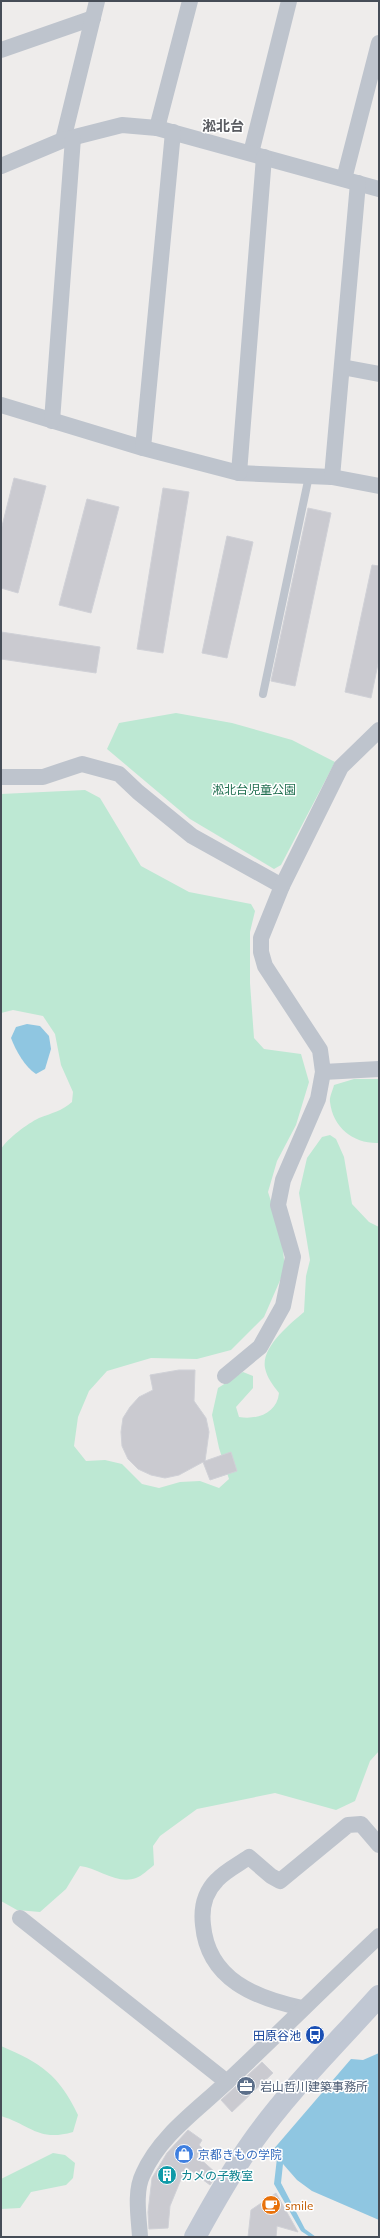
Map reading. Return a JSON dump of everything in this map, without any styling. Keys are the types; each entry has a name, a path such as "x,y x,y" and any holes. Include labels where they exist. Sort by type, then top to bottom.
{"street":[{"path":"52,421 68,139 97,1"},
{"path":"143,448 165,130 190,1"},
{"path":"239,473 257,155 289,1"},
{"path":"1,50 93,18"},
{"path":"332,477 342,367 351,181 379,43"},
{"path":"1,166 68,139 122,125 165,130 379,189"},
{"path":"342,367 379,374"},
{"path":"1,405 143,448 239,473 332,477 379,486"},
{"path":"225,1376 260,1347 283,1306 293,1257 278,1205 283,1180 318,1099 323,1072 320,1050 265,966 261,952 261,938 282,886 341,767 379,730"},
{"path":"1,777 44,777 82,764 119,774 138,792 192,836 282,886"},
{"path":"323,1072 379,1069"},
{"path":"302,2008 272,2002 245,1990 225,1976 207,1946 201,1910 205,1897 217,1880 249,1857 280,1881 348,1825 361,1824 379,1845"},
{"path":"20,1918 227,2082"},
{"path":"140,2237 138,2195 142,2176 148,2162 158,2149 194,2110 227,2082 302,2008 379,1936"},
{"path":"195,2237 224,2184 254,2139 294,2090 379,1996"}],"lane":[{"path":"263,694 309,476"}],"green space":[{"name":"淞北台児童公園","path":"176,713 232,723 292,740 335,762 281,865 274,869 190,819 107,749 119,723"},
{"path":"85,790 100,798 141,866 189,892 251,904 255,911 250,932 250,983 254,1038 264,1049 301,1054 309,1082 296,1125 277,1161 268,1192 281,1232 285,1269 264,1317 231,1350 197,1359 151,1358 107,1371 89,1391 78,1417 74,1446 86,1461 105,1460 122,1464 142,1484 159,1488 180,1482 200,1481 219,1488 229,1479 219,1448 212,1415 218,1388 243,1372 253,1376 253,1388 236,1407 239,1417 246,1418 259,1416 265,1414 275,1406 279,1393 267,1375 265,1360 267,1352 284,1329 304,1312 306,1276 310,1260 299,1193 307,1158 322,1137 330,1135 336,1139 344,1157 352,1204 369,1222 379,1227 379,1751 370,1761 355,1801 336,1810 275,1793 197,1809 160,1836 153,1846 154,1865 141,1876 129,1880 115,1878 87,1867 80,1866 66,1889 40,1912 17,1910 1,1901 1,1149 13,1136 29,1124 39,1118 57,1112 72,1102 73,1092 61,1065 55,1034 43,1016 13,1010 1,1013 1,794"},
{"path":"354,1079 379,1079 379,1143 361,1141 353,1137 346,1133 335,1120 330,1100 334,1085"},
{"path":"1,2046 27,2058 56,2080 71,2101 78,2115 73,2132 61,2135 43,2134 1,2116"},
{"path":"53,2153 65,2155 75,2163 73,2178 66,2185 31,2192 20,2208 1,2209 1,2179"}],"water":[{"path":"27,1024 40,1026 49,1036 51,1049 45,1069 36,1074 21,1058 11,1038 16,1027"},
{"path":"379,2053 379,2220 312,2191 297,2180 283,2164 281,2183 305,2229 316,2237 310,2237 301,2231 274,2184 277,2158 272,2151 351,2059 363,2060"}],"building":[{"path":"14,478 46,486 18,593 1,588 1,530"},
{"path":"163,488 189,492 163,653 137,649"},
{"path":"87,499 119,507 91,613 59,605"},
{"path":"308,508 331,513 295,686 271,681"},
{"path":"227,536 253,542 227,658 202,653"},
{"path":"372,565 379,566 379,659 371,698 345,692"},
{"path":"1,632 100,647 96,673 1,659"},
{"path":"179,1370 195,1370 194,1401 206,1418 209,1432 205,1461 231,1452 237,1471 210,1480 203,1462 179,1475 165,1478 151,1475 138,1469 128,1459 122,1446 121,1432 123,1418 139,1397 153,1390 150,1375"},
{"name":"岩山哲川建築事務所","path":"262,2062 273,2073 232,2112 221,2100"},
{"path":"188,2130 202,2140 199,2145 202,2148 197,2156 217,2174 210,2185 186,2167 170,2206 168,2228 149,2229 148,2212 152,2178 167,2153"},
{"name":"smile","path":"276,2193 298,2232 277,2226 276,2237 248,2237 251,2210"}],"place":[{"name":"田原谷池","path":"315,2035"},
{"name":"岩山哲川建築事務所","path":"246,2086"},
{"name":"京都きもの学院","path":"184,2154"},
{"name":"カメの子教室","path":"167,2175"},
{"name":"smile","path":"271,2205"}],"district":[{"name":"淞北台","path":"223,125"}]}
